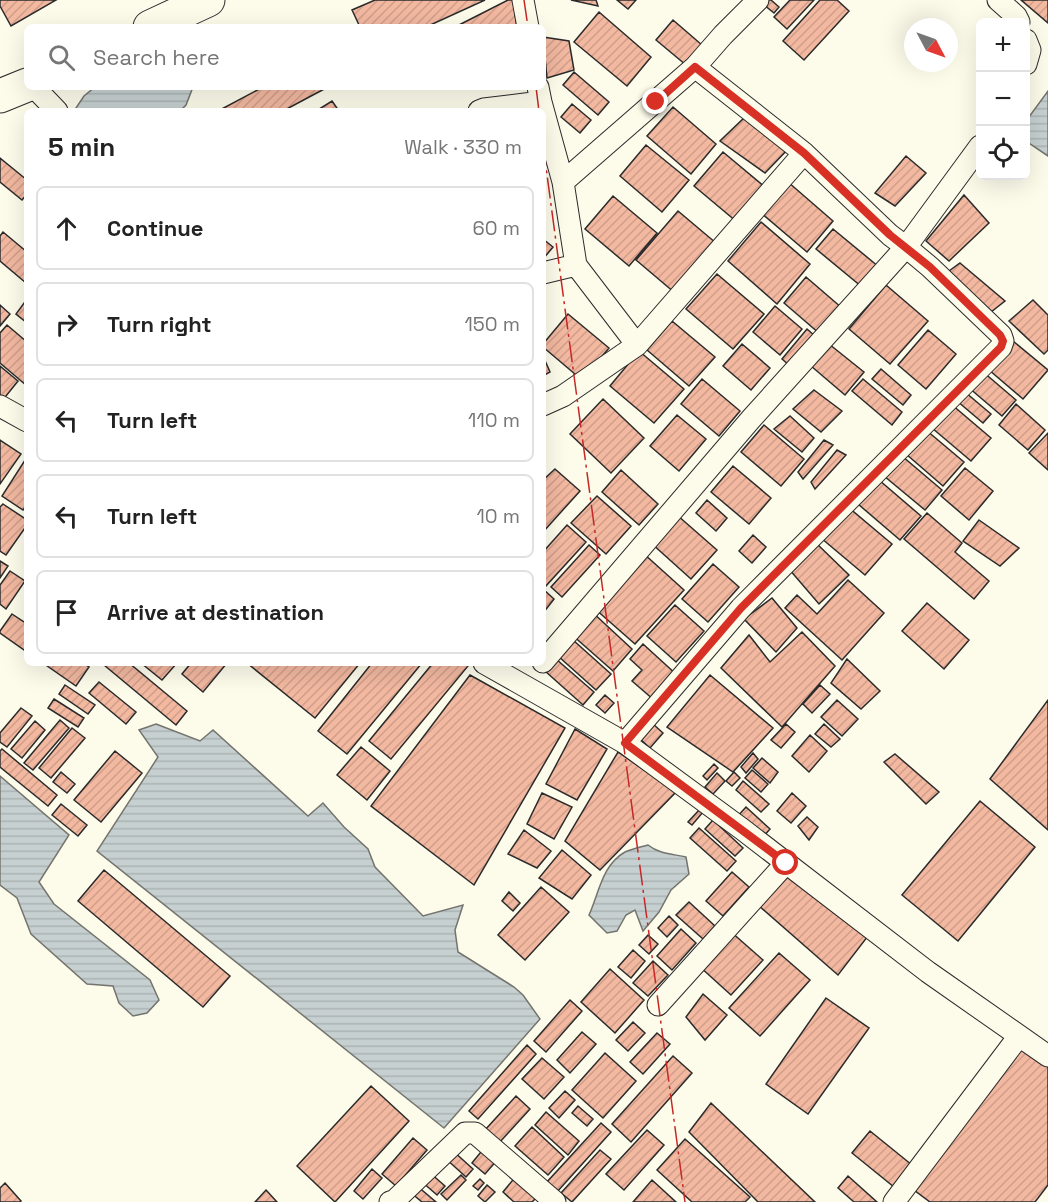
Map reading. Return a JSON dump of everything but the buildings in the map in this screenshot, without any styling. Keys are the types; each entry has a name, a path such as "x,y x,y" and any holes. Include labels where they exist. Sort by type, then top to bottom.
{"highway":[{"path":"156,24 208,0"},
{"path":"0,96 24,86"}],"street":[{"path":"523,0 527,24"},
{"path":"563,182 695,67 758,0"},
{"path":"998,0 1017,18"},
{"path":"625,743 741,608 1001,347 1003,341 1000,335 930,267 898,241 807,156 695,67"},
{"path":"37,90 54,108"},
{"path":"488,108 540,94"},
{"path":"546,117 563,182 576,265 637,345"},
{"path":"546,659 751,419 898,241 976,152"},
{"path":"546,404 563,396 637,345 807,156"},
{"path":"546,272 576,265"},
{"path":"0,406 24,419"},
{"path":"489,666 625,743 928,972 1048,1056"},
{"path":"523,686 540,666"},
{"path":"658,1005 786,863"},
{"path":"894,1202 1019,1036"},
{"path":"390,1202 394,1201 465,1133 475,1133 555,1202"}],"shaded area":[{"path":"91,90 192,90 183,108 76,108"},
{"path":"1048,91 1048,156 1030,144 1030,116"},
{"path":"156,724 200,741 213,730 308,816 323,803 368,849 375,867 423,916 463,905 455,930 458,952 514,987 523,995 540,1019 444,1128 97,851 158,757 139,730"},
{"path":"0,776 69,835 39,882 54,904 150,980 159,1000 147,1013 133,1016 119,1003 113,986 87,984 31,934 17,898 0,885"},
{"path":"648,845 661,852 686,857 689,874 671,890 659,912 643,931 635,910 626,915 617,931 607,933 589,915 602,880 617,858 625,852"}],"power":[{"path":"524,0 528,24"},
{"path":"536,90 539,108"},
{"path":"546,167 685,1202"}],"route":[{"path":"656,102 695,67 804,153 890,235 930,267 1000,335 1003,341 1001,347 741,608 625,743 786,863"}]}
